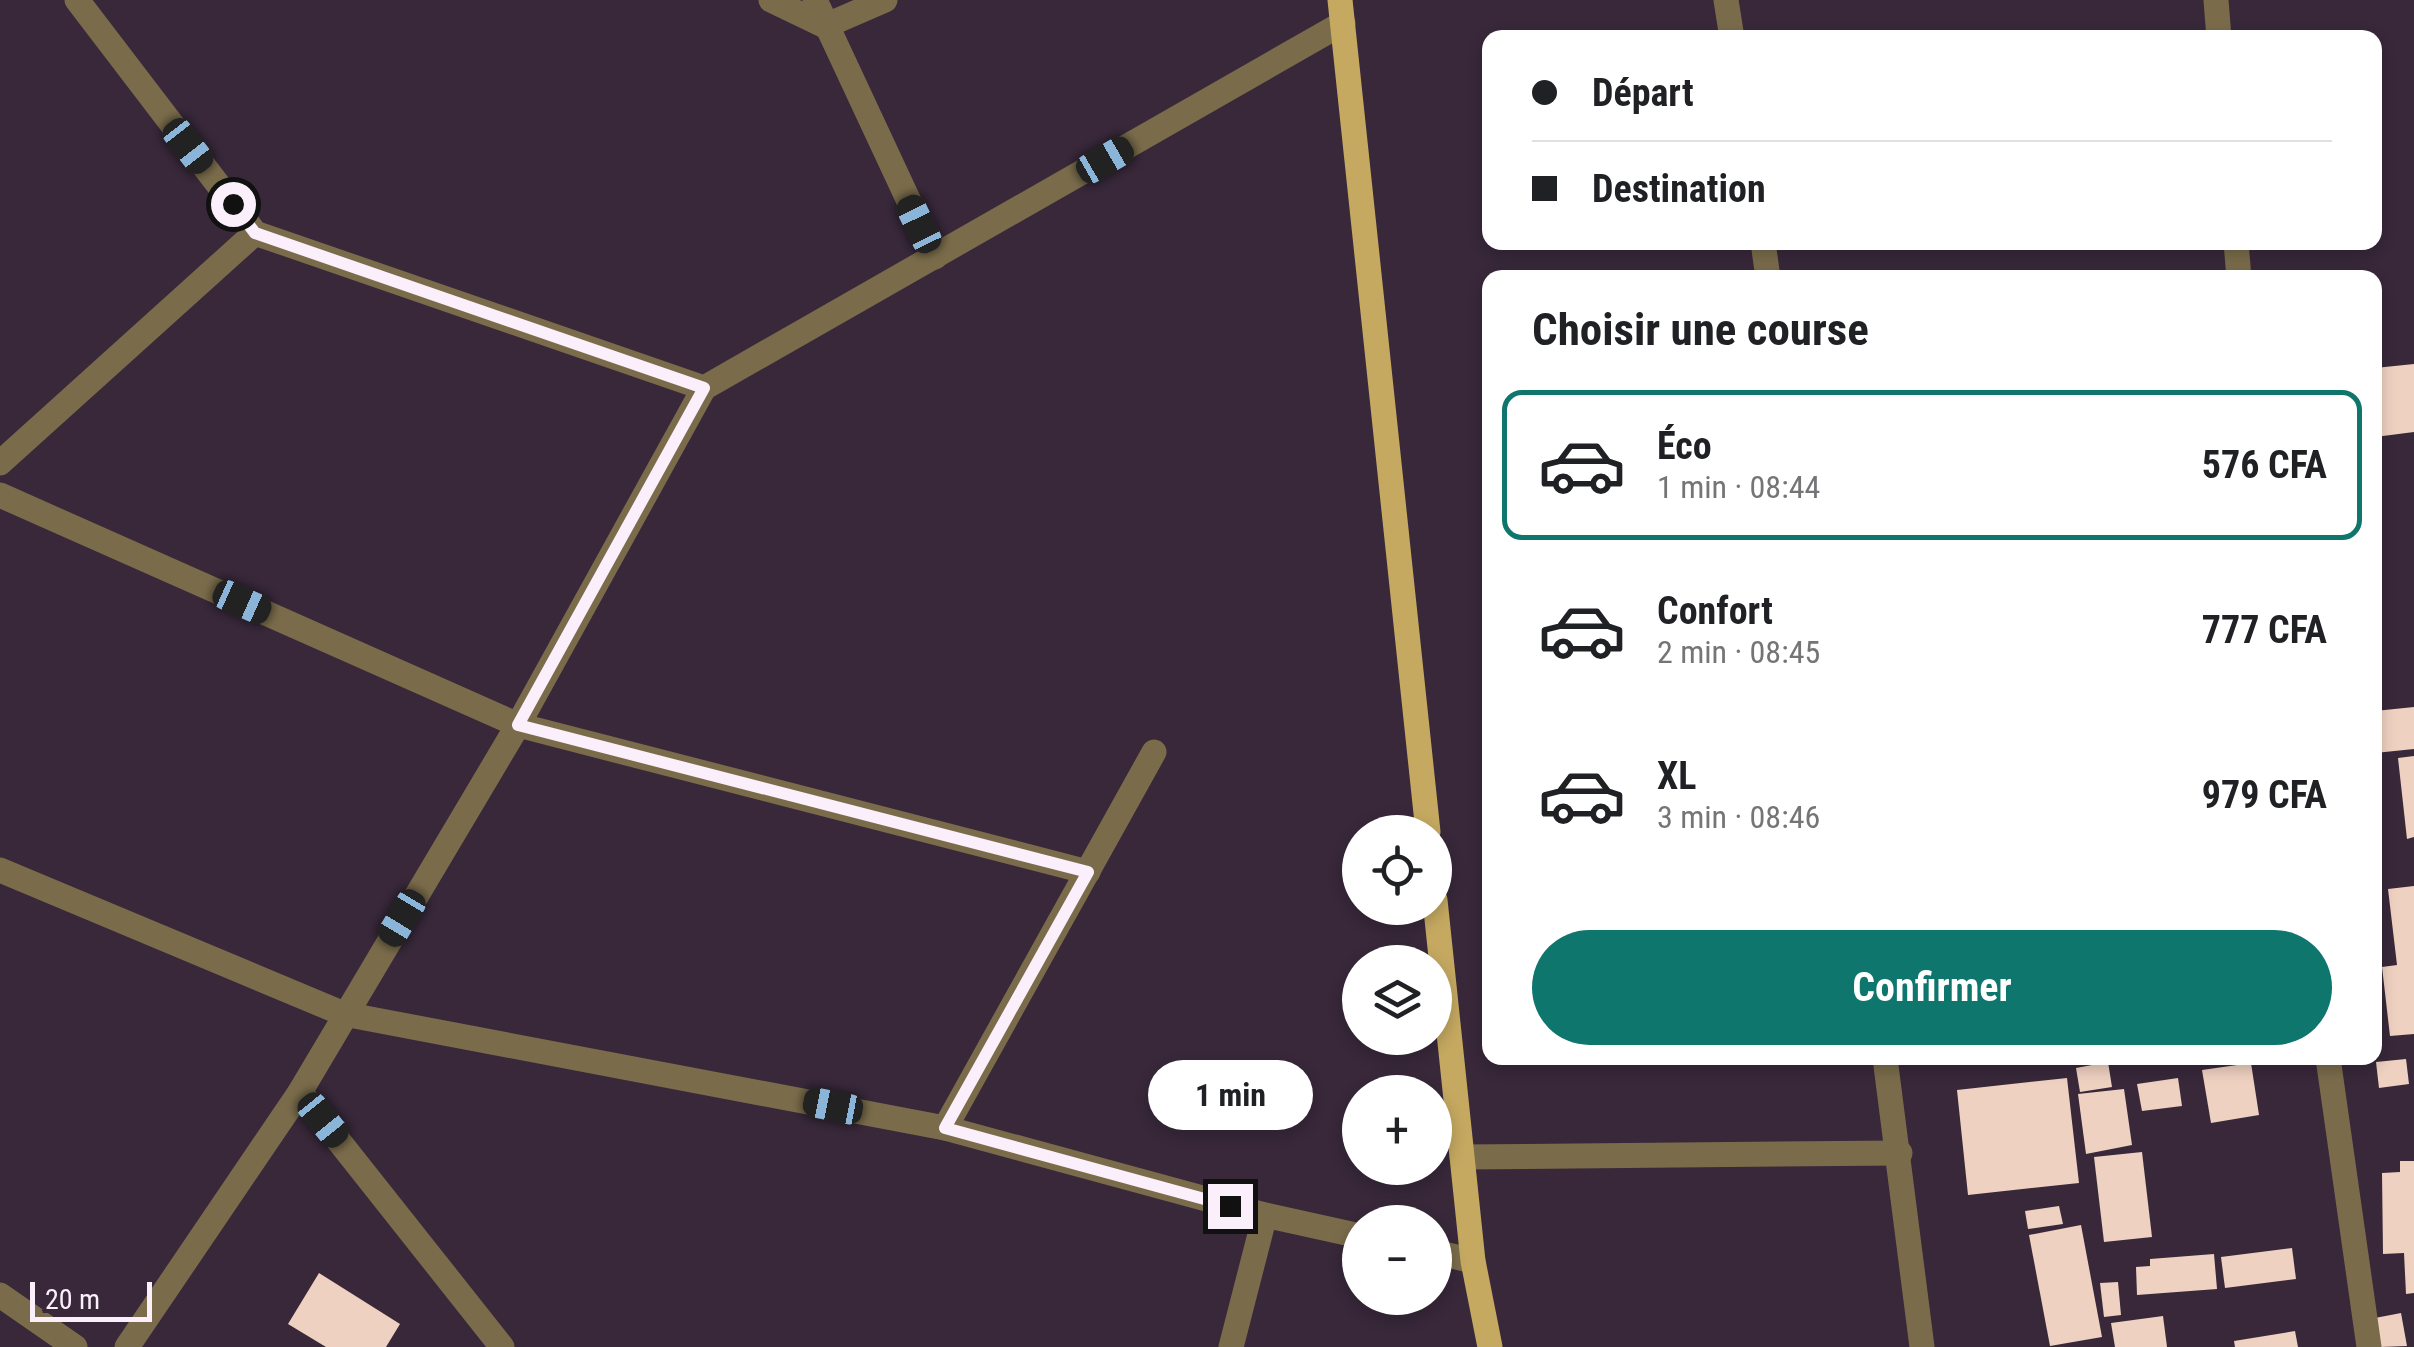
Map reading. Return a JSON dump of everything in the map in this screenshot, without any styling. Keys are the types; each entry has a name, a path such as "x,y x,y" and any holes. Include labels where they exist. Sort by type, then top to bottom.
{"main road":[{"path":"1342,12 1426,815"},
{"path":"1438,925 1473,1261 1490,1347"}],"street":[{"path":"77,0 255,233 704,388"},
{"path":"771,0 825,26 885,0"},
{"path":"815,0 934,257"},
{"path":"1726,0 1731,30"},
{"path":"2216,0 2218,30"},
{"path":"127,1347 300,1092 518,725 704,388 934,257 1342,12"},
{"path":"0,463 255,233"},
{"path":"0,495 518,725 1088,872"},
{"path":"945,1128 1154,752"},
{"path":"0,870 344,1014 945,1128 1265,1215 1342,1232"},
{"path":"1887,1065 1922,1347"},
{"path":"2329,1065 2369,1347"},
{"path":"300,1092 502,1347"},
{"path":"1462,1158 1900,1154"},
{"path":"1231,1347 1265,1215"},
{"path":"1452,1256 1473,1261"},
{"path":"0,1296 76,1347"}],"building":[{"path":"2414,364 2414,432 2382,436 2382,367"},
{"path":"2414,707 2414,749 2382,752 2382,710"},
{"path":"2414,756 2414,837 2407,839 2398,758"},
{"path":"2414,886 2414,1034 2390,1036 2382,967 2397,965 2388,889"},
{"path":"2406,1059 2409,1084 2379,1088 2376,1065 2382,1065 2382,1061"},
{"path":"2108,1065 2112,1087 2080,1092 2076,1068"},
{"path":"2251,1065 2259,1115 2211,1123 2202,1070"},
{"path":"2067,1078 2079,1183 1968,1195 1957,1090"},
{"path":"2178,1078 2182,1106 2142,1111 2137,1084"},
{"path":"2124,1089 2132,1145 2086,1154 2078,1094"},
{"path":"2142,1152 2152,1237 2104,1242 2094,1157"},
{"path":"2400,1161 2414,1161 2414,1293 2406,1294 2404,1253 2383,1254 2382,1173 2400,1172"},
{"path":"2059,1206 2063,1224 2028,1229 2025,1211"},
{"path":"2081,1225 2102,1337 2050,1346 2029,1235"},
{"path":"2292,1248 2296,1279 2225,1288 2221,1257"},
{"path":"2214,1254 2217,1289 2137,1295 2136,1267 2150,1266 2150,1259"},
{"path":"319,1273 400,1324 386,1347 326,1347 288,1324"},
{"path":"2118,1282 2121,1315 2104,1317 2100,1283"},
{"path":"2401,1313 2407,1346 2380,1347 2375,1318"},
{"path":"2163,1316 2167,1347 2115,1347 2111,1323"},
{"path":"2295,1331 2298,1347 2235,1347 2234,1341"}],"route":[{"path":"233,204 255,233 704,388 518,725 1088,872 945,1128 1230,1206"}]}
